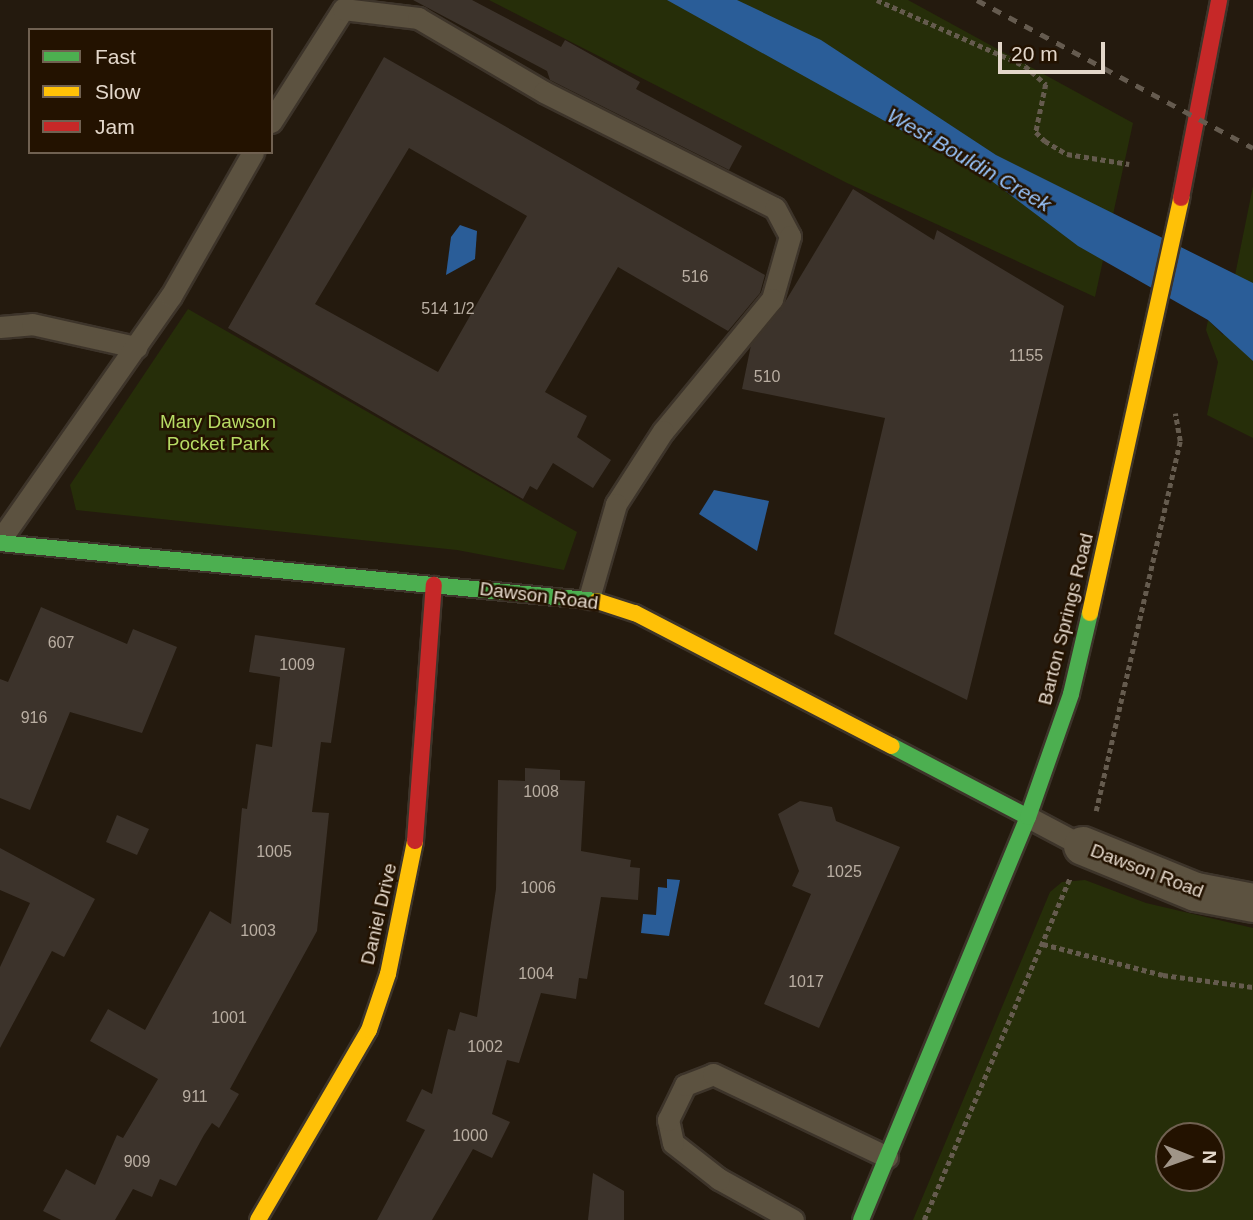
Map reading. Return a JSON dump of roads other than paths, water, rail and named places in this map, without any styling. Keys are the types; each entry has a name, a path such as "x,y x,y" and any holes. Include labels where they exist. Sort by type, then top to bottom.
{"street":[{"name":"Barton Springs Road","path":"861,1220 1028,817 1071,694 1160,308 1219,0"},
{"name":"Dawson Road","path":"0,541 589,598 647,619 1028,817"},
{"name":"Daniel Drive","path":"258,1220 369,1030 388,974 413,862 434,585"},
{"name":"Dawson Road","path":"1083,846 1196,892 1253,903"}],"lane":[{"path":"273,119 343,9 418,18 544,92 775,208 790,236 772,299 663,431 617,504 589,598"},
{"path":"0,541 136,347 252,154"},
{"path":"0,327 32,324 136,347"},
{"path":"1028,817 1083,846"},
{"path":"793,1220 719,1179 673,1143 668,1120 685,1085 713,1074 887,1157"}],"water":[{"name":"West Bouldin Creek","path":"667,0 737,0 821,40 996,155 1253,283 1253,361 1208,320 1078,246 989,179"},
{"path":"460,225 477,231 475,259 446,275 451,237"},
{"path":"714,490 769,501 757,551 699,514"},
{"path":"667,879 680,880 669,936 641,933 643,914 656,915 658,887 667,888"}],"railway":[{"path":"977,0 1253,148"}],"park label":[{"name":"Mary Dawson Pocket Park","path":"218,433"}]}
